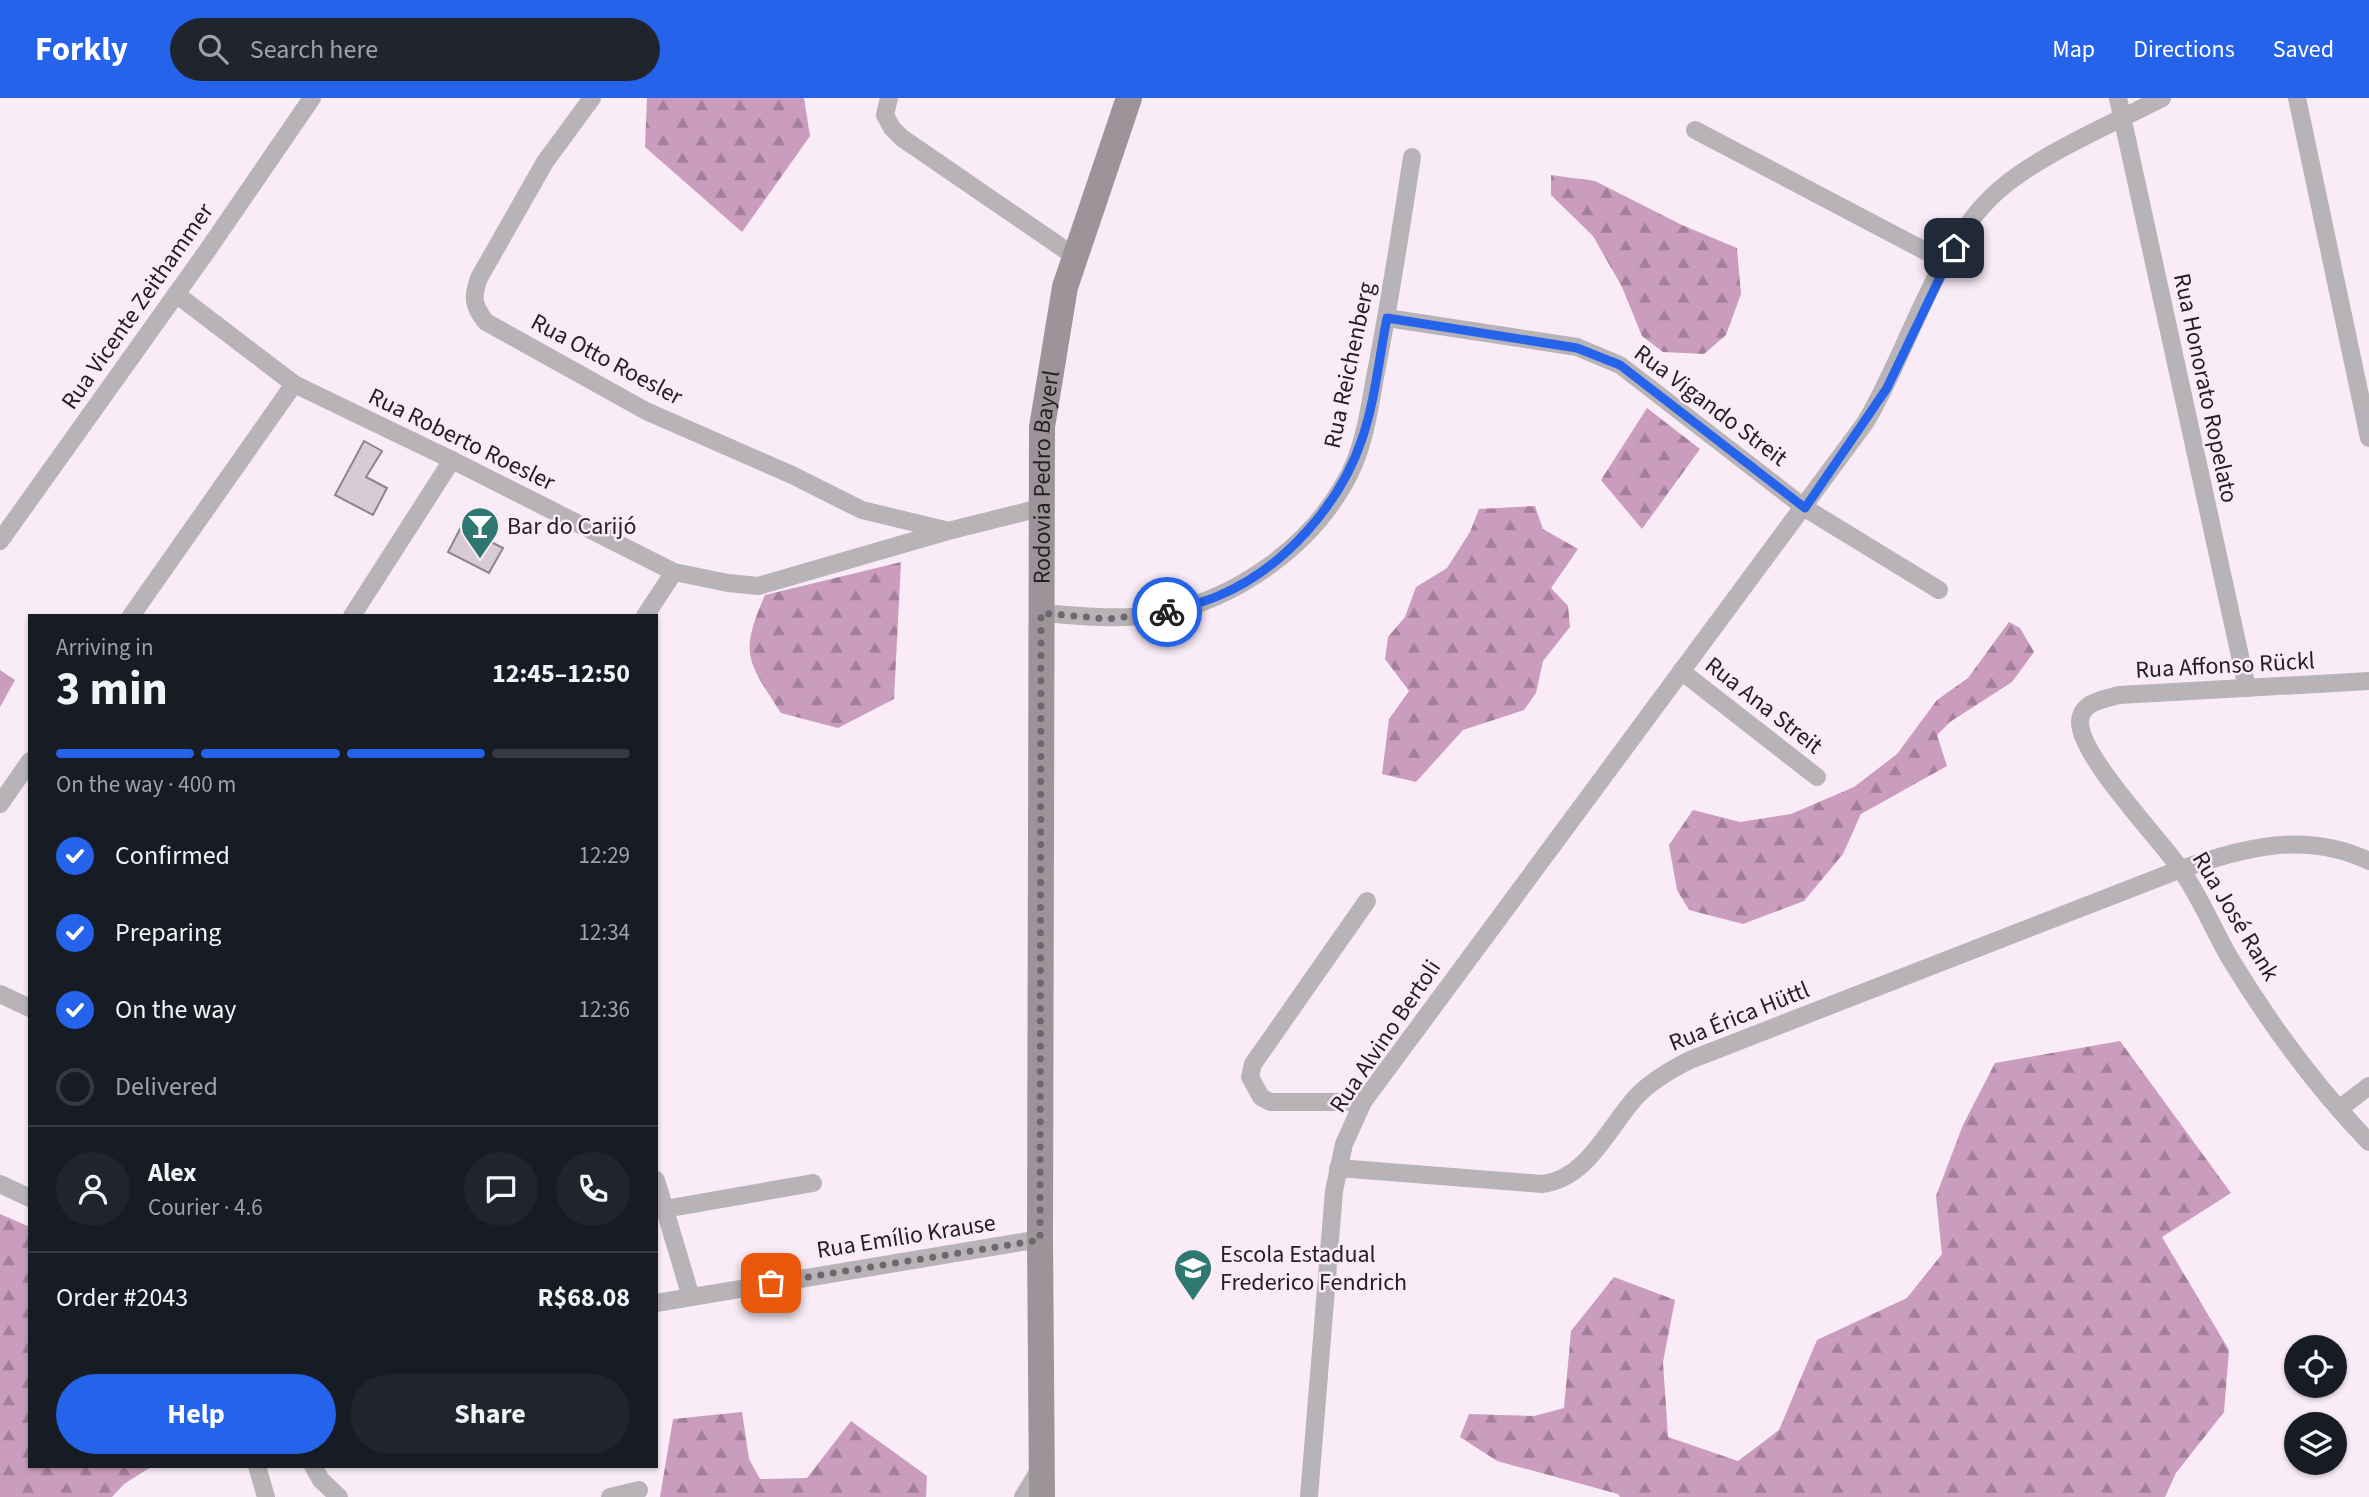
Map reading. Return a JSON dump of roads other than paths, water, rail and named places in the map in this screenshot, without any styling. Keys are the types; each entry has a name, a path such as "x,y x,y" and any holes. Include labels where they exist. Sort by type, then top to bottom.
{"main road":[{"name":"Rodovia Pedro Bayerl","path":"1042,1497 1040,509 1045,395 1074,256 1129,98"}],"street":[{"name":"Rua Vicente Zeithammer","path":"0,541 312,98"},
{"name":"Rua Otto Roesler","path":"592,98 545,162 479,278 473,296 476,309 486,322 646,411 792,475 862,510 948,531"},
{"path":"889,98 885,115 891,128 902,138 1074,256"},
{"name":"Rua Honorato Ropelato","path":"2118,98 2246,688"},
{"name":"Rua Alvino Bertoli","path":"1309,1497 1338,1168 1344,1144 1363,1102 1681,671 1805,508 1887,388 1946,262 1963,233 1998,190 2040,162 2162,98"},
{"path":"2297,98 2369,438"},
{"path":"1695,130 1946,262"},
{"name":"Rua Reichenberg","path":"1041,613 1108,619 1164,613 1219,596 1279,559 1328,509 1345,483 1363,436 1387,318 1412,157"},
{"name":"Rua Roberto Roesler","path":"176,294 294,384 674,572 758,586 948,531 1040,509"},
{"name":"Rua Vigando Streit","path":"1387,318 1577,348 1598,354 1620,365 1805,508 1938,590"},
{"path":"132,614 294,384"},
{"path":"353,614 452,460"},
{"path":"646,614 674,572"},
{"name":"Rua Ana Streit","path":"1681,671 1817,777"},
{"name":"Rua Affonso Rückl","path":"2086,707 2097,700 2119,695 2369,681"},
{"name":"Rua José Rank","path":"2086,707 2080,721 2091,749 2132,808 2181,869 2238,970 2304,1066 2369,1142"},
{"path":"0,804 22,788 28,768"},
{"name":"Rua Érica Hüttl","path":"1338,1168 1542,1184 1558,1182 1584,1162 1646,1088 1690,1060 2181,869 2233,852 2282,843 2336,847 2369,861"},
{"path":"1363,1102 1270,1102 1261,1097 1250,1077 1253,1064 1367,901"},
{"path":"0,994 28,1008"},
{"path":"2339,1109 2369,1086"},
{"path":"665,1209 813,1183"},
{"path":"0,1184 28,1197"},
{"path":"658,1187 691,1297"},
{"name":"Rua Emílio Krause","path":"658,1303 1040,1240"},
{"path":"1023,1497 1042,1466"},
{"path":"258,1468 266,1497"},
{"path":"314,1468 321,1480 339,1497"},
{"path":"610,1497 639,1490"}],"place":[{"name":"Bar do Carijó","path":"480,560"},
{"name":"Escola Estadual Frederico Fendrich","path":"1193,1302"}]}
